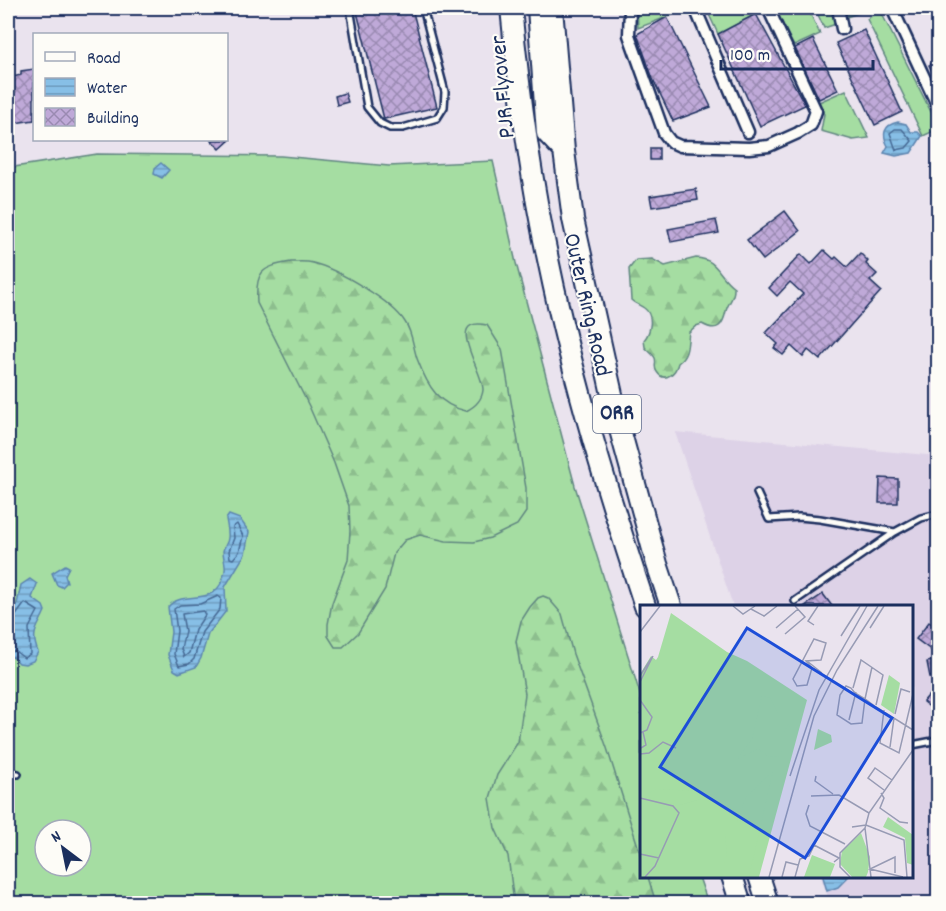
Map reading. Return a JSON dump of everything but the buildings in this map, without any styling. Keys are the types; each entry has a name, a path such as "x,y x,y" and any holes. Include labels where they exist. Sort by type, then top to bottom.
{"highway":[{"name":"Outer Ring Road","path":"511,8 532,171 549,266 591,433 645,605"},
{"name":"PJR Flyover","path":"523,8 540,117 547,133 564,152"},
{"name":"PJR Flyover","path":"532,171 540,117 538,8"},
{"name":"Outer Ring Road","path":"552,8 564,152 573,219 619,426 671,605"},
{"path":"733,878 741,903"},
{"path":"760,878 768,903"}],"street":[{"path":"630,8 628,25 631,44 664,134 671,142 680,146 749,148 769,146 798,133 811,125 816,111 768,8"},
{"path":"695,8 748,132"},
{"path":"838,8 842,29"},
{"path":"892,8 939,107"}],"lane":[{"path":"350,8 367,107 380,123 390,128 403,128 437,118 444,107 445,92 423,8"},
{"path":"757,493 769,519 799,517 820,519 895,532"},
{"path":"795,601 895,532 921,518 939,514"},
{"path":"913,745 939,740"},
{"path":"8,772 18,774"}],"shaded area":[{"path":"675,432 938,456 938,903 830,903 821,878 913,878 913,605 733,605"}],"green space":[{"path":"637,8 682,8 680,12 638,28"},
{"path":"706,8 752,8 756,14 718,34"},
{"path":"815,8 834,8 837,20 833,25 824,28"},
{"path":"840,8 874,8 843,18"},
{"path":"880,10 938,126 938,129 923,136 867,19"},
{"path":"776,13 810,13 820,34 794,46"},
{"path":"846,90 869,138 853,140 821,131 824,114 819,102"},
{"path":"97,154 281,156 389,166 493,161 516,263 575,486 640,694 640,878 699,878 708,903 8,904 8,168"},
{"path":"696,258 709,261 734,287 733,294 721,324 712,328 702,324 689,332 687,349 682,360 673,373 663,377 656,370 655,358 645,347 644,340 650,328 650,319 644,308 631,300 629,269 636,260 652,259 665,266"},
{"path":"291,262 310,262 323,266 363,287 389,305 408,326 418,361 430,387 449,404 466,411 477,403 483,390 466,337 468,329 474,324 487,325 502,349 526,488 526,512 517,525 490,538 474,542 446,541 420,535 405,540 394,553 385,589 358,633 343,647 335,647 328,636 328,624 332,603 348,560 349,506 334,463 309,406 257,303 257,284 262,273 273,266"},
{"path":"543,596 548,598 562,614 573,654 607,748 640,853 640,878 648,878 656,903 514,903 508,856 495,828 490,798 497,775 518,742 525,694 516,641 521,621 538,598"}],"water":[{"path":"898,122 906,124 911,132 918,132 922,136 911,153 896,156 884,153 888,146 885,131 889,125"},
{"path":"161,163 169,170 162,178 154,174 155,168"},
{"path":"229,515 240,519 249,532 245,554 225,587 226,611 208,634 201,658 196,667 179,673 174,670 168,655 171,632 168,607 182,599 208,595 221,583 225,568 223,551 228,536 226,519"},
{"path":"65,565 69,567 65,575 67,582 62,587 57,585 52,573"},
{"path":"30,579 37,584 32,598 43,606 45,611 35,635 38,652 33,661 25,664 19,663 13,657 8,659 8,617 17,604 21,585"},
{"path":"824,878 847,878 838,887 827,891"}]}
